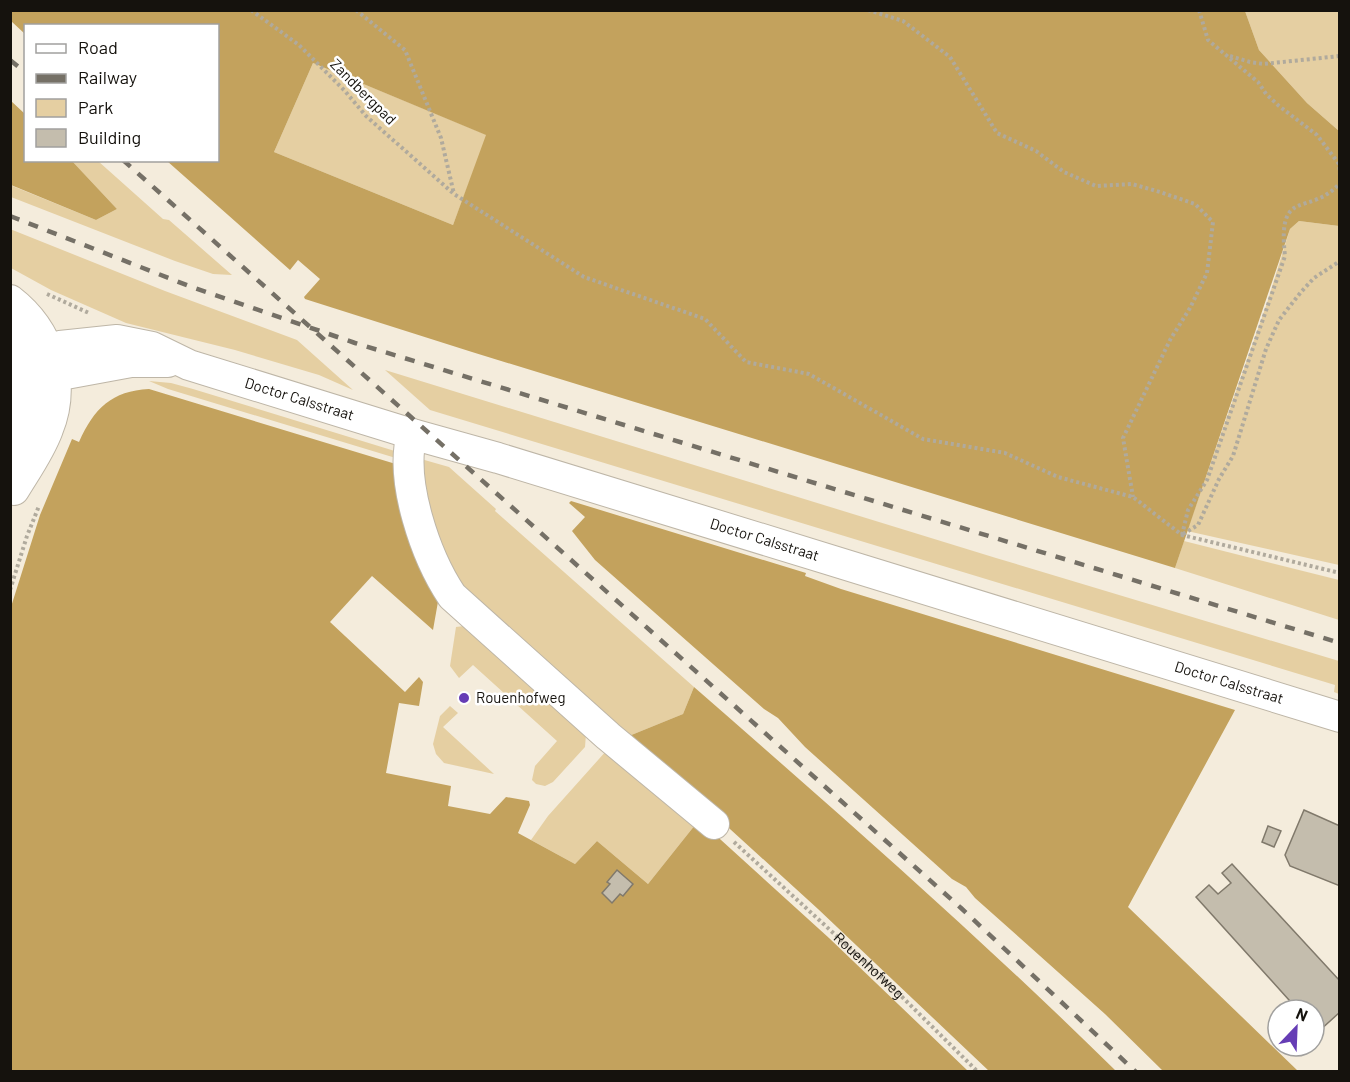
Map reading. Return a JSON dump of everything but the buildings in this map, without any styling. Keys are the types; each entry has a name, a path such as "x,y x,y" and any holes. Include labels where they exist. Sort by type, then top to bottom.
{"street":[{"path":"10,300 33,322 55,405 48,429 12,496"},
{"path":"10,336 43,363"},
{"name":"Doctor Calsstraat","path":"43,363 100,367 145,361 189,365 1340,717"},
{"path":"412,434 407,450 413,501 430,553 442,581 452,596 608,736 714,824"}],"path":[{"name":"Zandbergpad","path":"251,10 299,45 344,90 366,116 454,194 584,278 705,319 746,362 809,374 923,439 1005,453 1058,477 1133,496"},
{"path":"356,10 405,50 441,138 454,194"},
{"path":"868,10 903,21 950,57 997,133 1036,151 1064,172 1096,186 1132,184 1160,192 1195,204 1213,222 1207,273 1190,308 1170,340 1123,438 1133,496 1182,535 1340,573"},
{"path":"1199,10 1208,40 1258,82 1266,94 1279,106 1317,135 1339,164 1340,175"},
{"path":"1227,54 1263,64 1340,56"},
{"path":"1182,535 1188,510 1207,480 1281,267 1284,256 1285,222 1289,211 1301,203 1321,198 1332,192 1340,183"},
{"path":"1182,535 1198,525 1219,479 1233,456 1266,349 1276,327 1314,278 1340,261"},
{"path":"40,290 88,313"},
{"name":"Rouenhofweg","path":"714,824 889,984 978,1071"}],"green space":[{"path":"1245,11 1339,11 1339,131 1307,103 1259,50"},
{"path":"313,63 487,135 453,225 274,152"},
{"path":"73,162 99,162 163,219 169,220 232,275 213,274 175,261 11,197 10,185 96,220 117,209"},
{"path":"1299,221 1339,226 1339,565 1187,531 1267,303 1290,229"},
{"path":"10,229 165,291 297,340 353,390 319,375 235,350 126,323 51,290 11,268"},
{"path":"385,370 1339,661 1339,694 1334,692 1335,685 430,410"},
{"path":"149,381 171,383 193,389 398,452 399,459 168,389"},
{"path":"421,459 449,467 496,509 495,511 694,687 683,714 624,738 473,608 437,546"},
{"path":"1184,541 1339,580 1339,620 1175,568"},
{"path":"472,625 586,734 585,747 553,782 545,786 536,784 532,780 535,766 557,741 473,665 459,678 450,666 456,627"},
{"path":"450,706 458,713 443,727 494,774 444,763 436,754 433,744 440,716"},
{"path":"607,750 699,820 648,884 597,841 575,864 531,840 548,816"}],"shaded area":[{"path":"11,10 1245,11 1259,50 1307,103 1339,131 1339,226 1299,221 1290,229 1175,568 305,299 304,297 320,279 298,260 290,270 168,162 219,162 219,24 24,24 24,33 11,21","holes":["313,63 486,135 453,225 274,152"]},
{"path":"10,100 24,113 24,162 73,162 117,209 96,220 11,185"},
{"path":"149,389 399,465 439,596 433,630 372,576 330,622 405,692 419,677 423,682 419,706 399,703 386,773 451,786 448,806 490,814 506,797 529,801 530,805 518,833 575,864 597,841 648,884 699,820 829,938 968,1071 11,1071 10,610 40,515 72,439 79,442 98,411 115,398 136,390"},
{"path":"571,501 806,573 805,576 841,589 1235,710 1128,907 1266,1040 1266,1058 1285,1058 1298,1071 1163,1071 1105,1014 975,898 966,887 952,879 805,747 778,718 764,709 595,560 572,531 585,517 569,503"},
{"path":"694,687 961,924 1116,1071 989,1071 818,909 719,819 624,738 683,714"}],"railway":[{"path":"10,60 24,71"},
{"path":"125,162 961,908 1136,1072"},
{"path":"10,216 189,286 355,343 1340,643"}],"place":[{"name":"Rouenhofweg","path":"464,698"}]}
